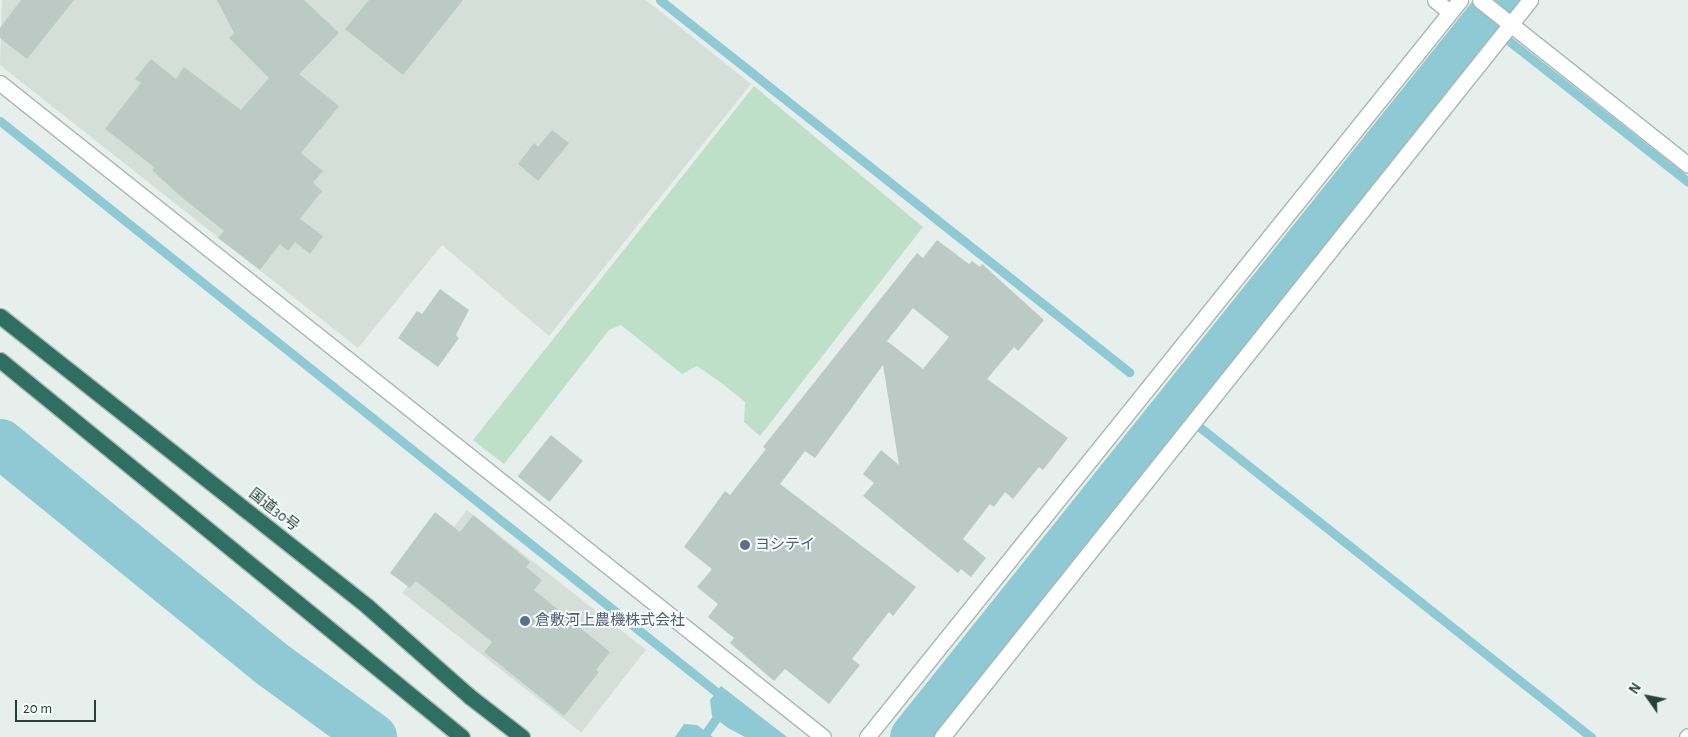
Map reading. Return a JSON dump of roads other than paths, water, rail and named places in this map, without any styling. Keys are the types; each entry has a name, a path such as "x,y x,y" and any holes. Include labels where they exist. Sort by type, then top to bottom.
{"highway":[{"name":"国道30号","path":"0,316 367,606 469,696 522,737"},
{"path":"0,360 462,737"}],"street":[{"path":"867,737 1455,6 1435,0"},
{"path":"942,737 1504,28 1530,0"},
{"path":"1483,2 1504,28 1688,165"},
{"path":"0,83 823,737"}],"water":[{"path":"721,686 787,737 745,737 728,728 712,716 710,700"},
{"path":"684,724 697,725 713,737 675,737"}],"waterway":[{"path":"660,0 1129,372"},
{"path":"914,737 1504,0"},
{"path":"1476,15 1688,182"},
{"path":"0,121 725,699"},
{"path":"1168,402 1591,737"},
{"path":"0,443 272,664 372,737"},
{"path":"703,737 722,710"}],"place":[{"name":"ヨシテイ","path":"745,545"},
{"name":"倉敷河上農機株式会社","path":"525,621"}]}
